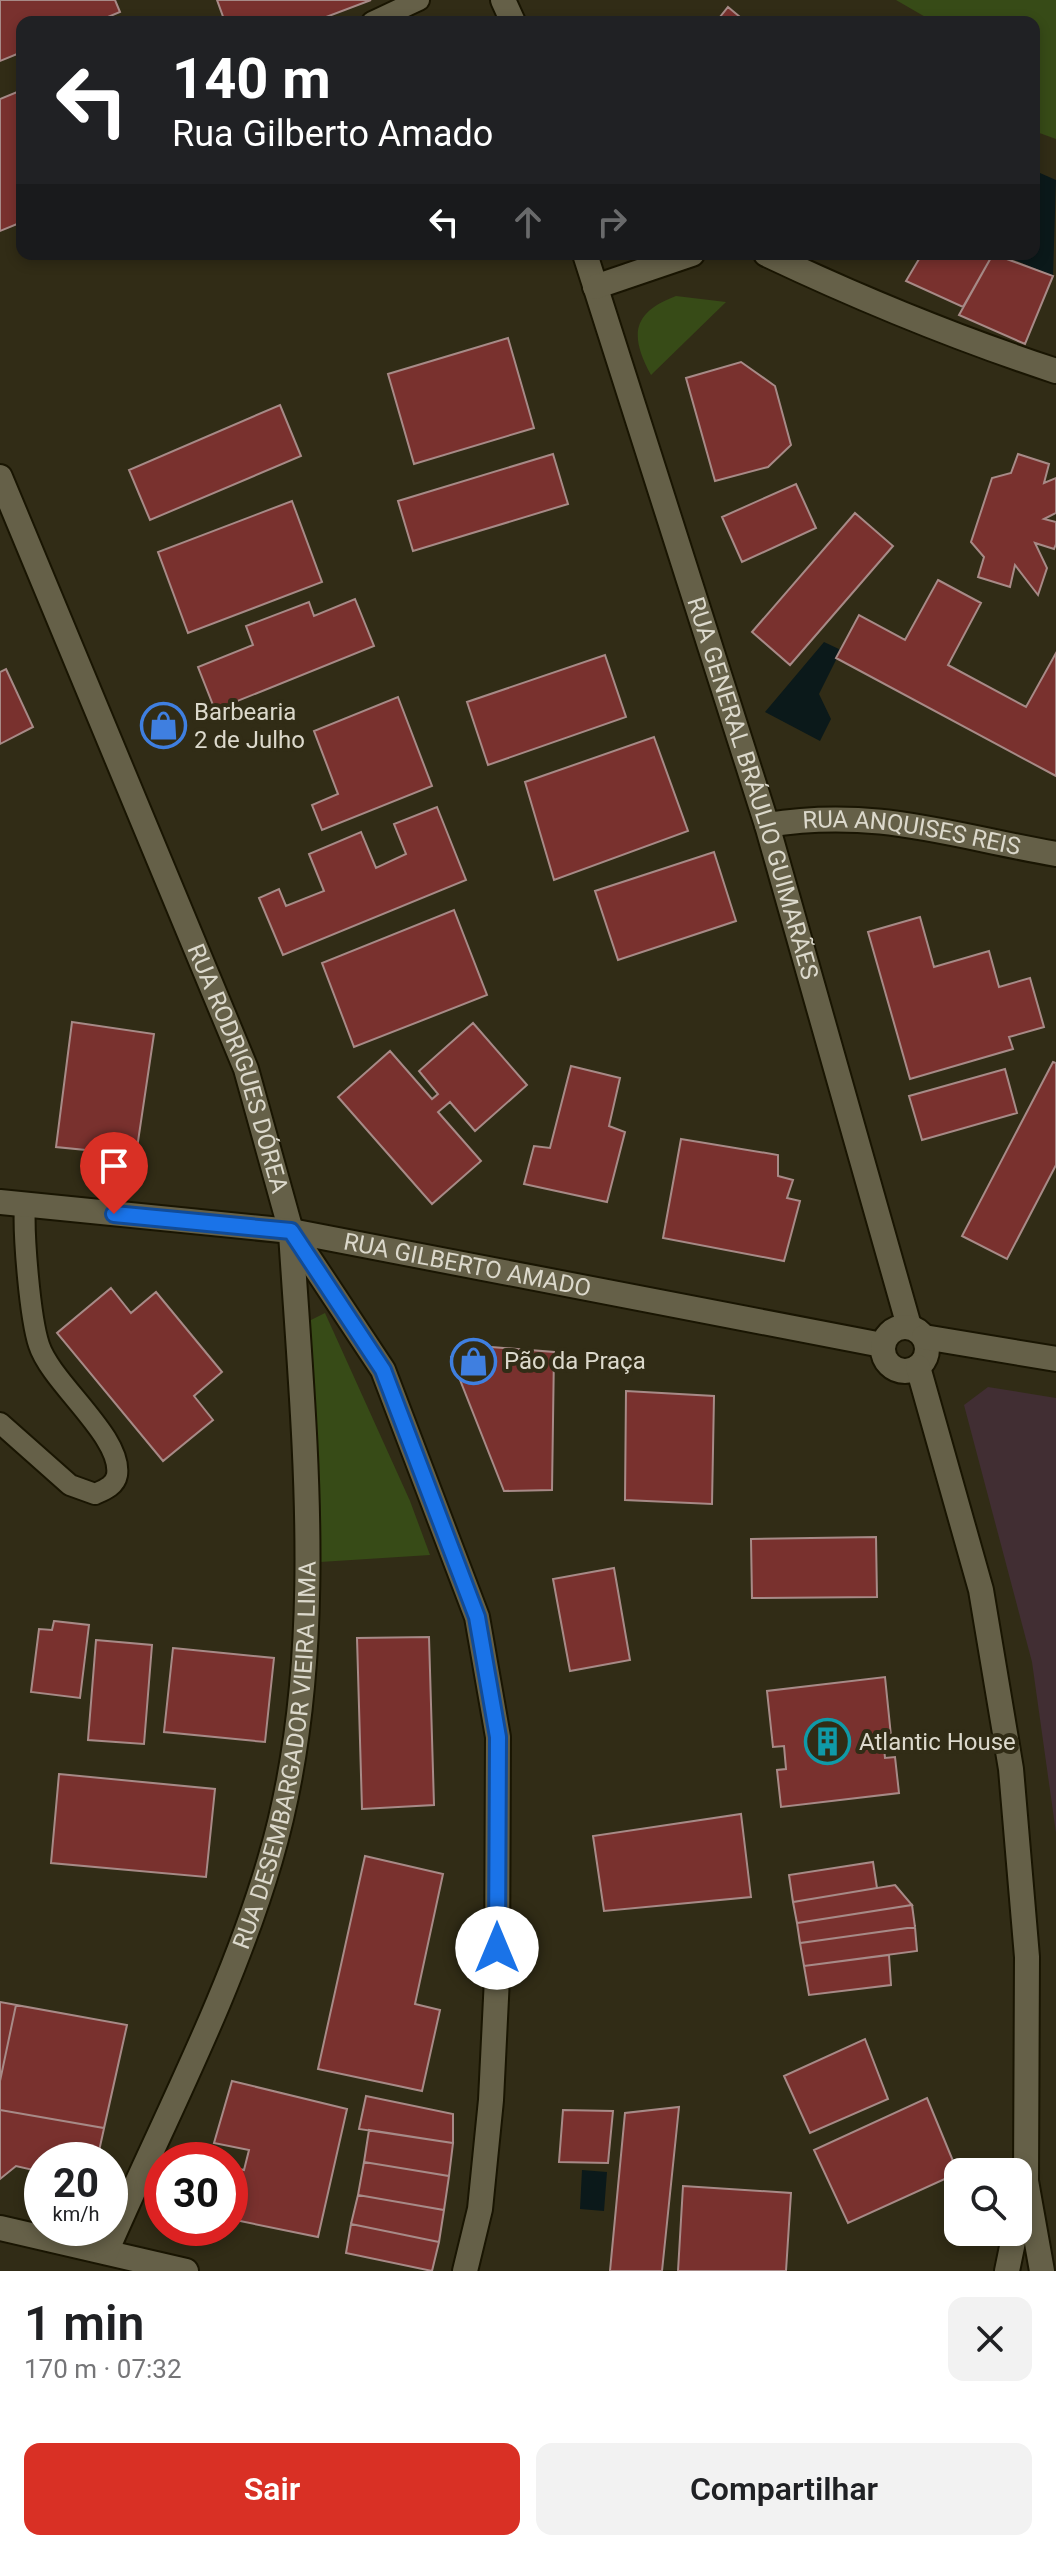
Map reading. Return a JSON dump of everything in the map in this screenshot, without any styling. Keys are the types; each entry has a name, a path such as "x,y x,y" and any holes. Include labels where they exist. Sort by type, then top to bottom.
{"street":[{"name":"RUA GENERAL BRÁULIO GUIMARÃES","path":"587,260 767,825 917,1332"},
{"path":"595,287 674,260"},
{"path":"779,260 853,295 964,340 1056,371"},
{"name":"RUA RODRIGUES DÓREA","path":"0,477 246,1069 291,1231 383,1370 477,1617 498,1737 497,1978 491,2100 480,2209 465,2271"},
{"name":"RUA ANQUISES REIS","path":"767,825 840,817 888,820 1056,854"},
{"name":"RUA GILBERTO AMADO","path":"0,1202 291,1231 882,1345"},
{"name":"RUA DESEMBARGADOR VIEIRA LIMA","path":"106,2252 241,1945 271,1859 292,1759 306,1648 303,1428 291,1231"},
{"path":"918,1367 909,1371 889,1365 882,1345 887,1334 897,1327 1056,1359"},
{"path":"917,1332 927,1347 918,1367 981,1590 1011,1769 1027,1957 1026,2158"},
{"path":"1032,2215 1042,2271"},
{"path":"0,2228 186,2271"},
{"path":"1007,2271 1012,2246"}],"lane":[{"path":"385,16 419,0"},
{"path":"0,1423 70,1485 95,1494 111,1487 117,1475 114,1452 38,1345 24,1226 25,1205"}],"shaded area":[{"path":"1040,173 1056,180 1053,276 1015,260 1040,260"},
{"path":"824,642 841,650 819,694 831,719 820,741 765,712"},
{"path":"988,1387 1056,1398 1056,1833 1032,1662 964,1405"},
{"path":"582,2170 607,2172 604,2211 580,2209"}],"green space":[{"path":"896,0 1056,0 1056,139 1040,133 1040,16 924,16"},
{"path":"676,296 726,302 651,375 640,349 639,327 650,310"},
{"path":"325,1313 410,1501 430,1555 320,1562 309,1321"}],"building":[{"path":"0,0 115,0 120,12 110,16 16,16 16,54 0,61"},
{"path":"217,0 371,0 329,16 223,16"},
{"path":"728,7 739,16 721,16"},
{"path":"16,92 16,224 0,231 0,99"},
{"path":"918,260 990,260 963,307 906,281"},
{"path":"990,260 1009,260 1053,276 1025,344 959,315"},
{"path":"508,338 534,428 414,464 388,374"},
{"path":"741,362 775,386 791,445 768,467 715,481 686,378"},
{"path":"280,405 301,456 150,520 129,470"},
{"path":"553,454 568,504 413,551 398,501"},
{"path":"1018,454 1049,464 1044,483 1056,478 1056,513 1044,519 1056,522 1056,544 1054,549 1035,543 1047,568 1038,595 1015,565 1010,587 978,577 984,557 971,542 992,478 1011,473"},
{"path":"796,484 816,528 742,562 722,517"},
{"path":"292,501 322,582 188,633 158,552"},
{"path":"855,513 893,546 790,665 752,632"},
{"path":"938,580 981,603 948,665 1026,707 1056,653 1056,776 836,658 859,615 905,640"},
{"path":"355,599 374,646 215,710 198,667 253,645 246,626 309,602 314,616"},
{"path":"605,655 626,717 488,765 467,702"},
{"path":"6,669 33,727 0,744 0,672"},
{"path":"398,697 432,786 322,830 312,805 338,794 314,731"},
{"path":"654,737 688,831 554,880 525,782"},
{"path":"437,807 466,880 283,955 259,898 279,889 286,906 324,891 309,854 361,832 376,868 406,854 394,824"},
{"path":"714,852 736,921 618,960 595,891"},
{"path":"454,910 487,995 354,1047 322,963"},
{"path":"920,917 934,967 989,951 999,987 1030,978 1044,1027 1009,1037 1013,1049 910,1079 868,932"},
{"path":"72,1022 154,1034 136,1155 56,1147"},
{"path":"473,1023 527,1085 475,1131 450,1102 438,1112 481,1161 432,1204 338,1097 390,1051 432,1099 438,1094 419,1071"},
{"path":"1053,1062 1056,1063 1056,1165 1007,1259 962,1236"},
{"path":"571,1066 620,1078 609,1126 625,1132 607,1202 524,1184 534,1146 550,1148"},
{"path":"1005,1069 1017,1113 922,1140 909,1096"},
{"path":"681,1139 778,1155 778,1176 793,1180 787,1198 800,1201 784,1261 663,1238"},
{"path":"111,1288 131,1313 156,1292 222,1372 194,1396 213,1420 163,1461 57,1333"},
{"path":"466,1345 554,1352 552,1490 504,1491 451,1357"},
{"path":"626,1391 714,1396 712,1504 625,1500"},
{"path":"876,1537 877,1597 752,1598 751,1539"},
{"path":"614,1568 630,1660 570,1671 553,1579"},
{"path":"54,1621 89,1625 80,1698 31,1692 39,1629 52,1630"},
{"path":"429,1637 434,1805 362,1809 357,1638"},
{"path":"96,1640 152,1645 144,1744 88,1740"},
{"path":"173,1648 274,1658 265,1742 164,1732"},
{"name":"Atlantic House","path":"885,1677 891,1736 883,1737 885,1758 895,1757 899,1793 781,1807 777,1770 786,1769 784,1746 773,1747 767,1691"},
{"path":"59,1774 215,1789 206,1877 51,1863"},
{"path":"741,1814 751,1897 604,1911 593,1836"},
{"path":"365,1856 443,1874 415,2004 440,2010 422,2091 318,2069"},
{"path":"873,1862 877,1888 793,1902 789,1875"},
{"path":"895,1885 912,1905 797,1923 793,1902"},
{"path":"912,1905 915,1927 800,1943 797,1923"},
{"path":"915,1927 917,1951 804,1966 800,1943"},
{"path":"889,1955 891,1985 809,1995 804,1966"},
{"path":"0,2002 127,2025 101,2142 24,2142 24,2168 16,2166 0,2179"},
{"path":"16,2005 127,2025 104,2128 0,2110 0,2081"},
{"path":"865,2039 888,2099 810,2133 784,2076"},
{"path":"232,2081 347,2109 318,2237 248,2223 248,2142 214,2142"},
{"path":"366,2096 453,2114 453,2143 359,2129"},
{"path":"927,2098 952,2158 944,2158 944,2179 848,2223 814,2150"},
{"path":"679,2107 662,2271 610,2271 625,2113"},
{"path":"563,2110 613,2111 608,2163 559,2162"},
{"path":"369,2130 453,2143 449,2176 364,2162"},
{"path":"364,2162 449,2176 444,2210 358,2195"},
{"path":"683,2186 791,2193 786,2271 678,2271"},
{"path":"358,2195 444,2210 439,2242 351,2224"},
{"path":"351,2224 439,2242 432,2271 346,2253"}],"place":[{"name":"Barbearia 2 de Julho","path":"163,726"},
{"name":"Pão da Praça","path":"473,1361"},
{"name":"Atlantic House","path":"828,1742"}],"route":[{"path":"114,1214 291,1231 383,1370 477,1617 498,1737 497,1948"}]}
